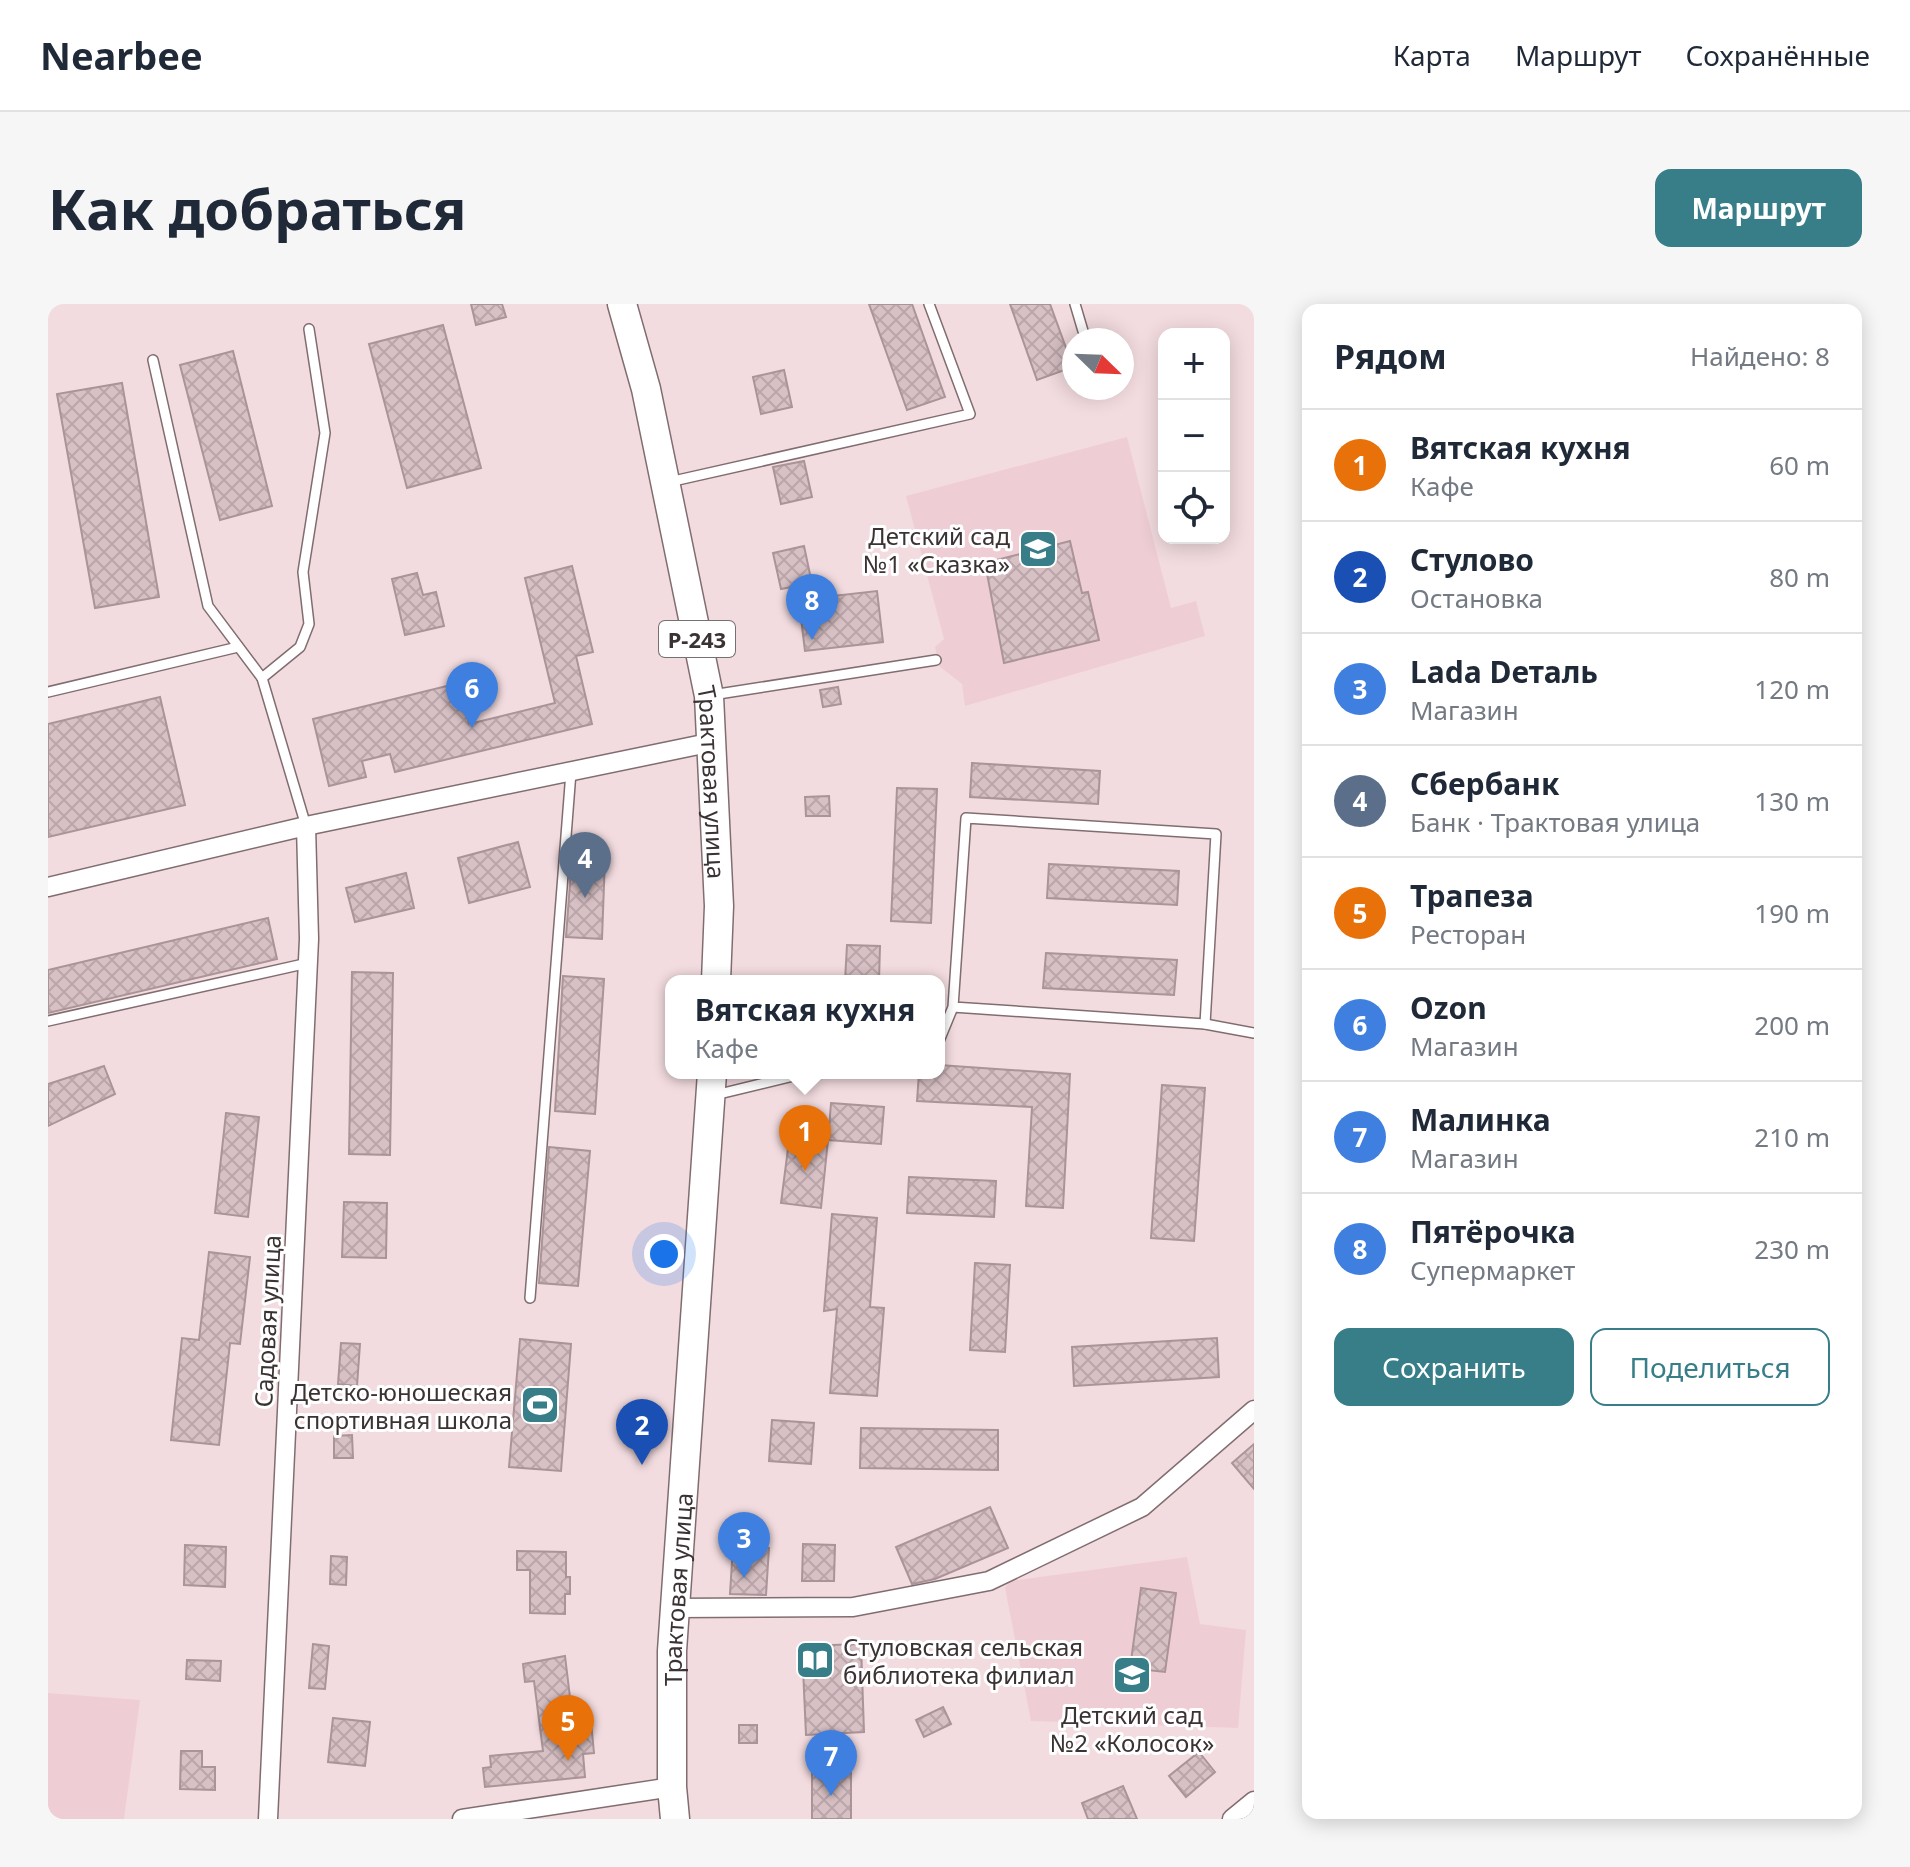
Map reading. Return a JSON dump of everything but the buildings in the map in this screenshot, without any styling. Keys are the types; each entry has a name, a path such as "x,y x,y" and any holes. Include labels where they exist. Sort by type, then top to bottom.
{"highway":[{"name":"Трактовая улица","path":"622,304 646,389 709,696 719,906 716,975"},
{"name":"Трактовая улица","path":"675,1819 672,1787 674,1608 712,1084"}],"street":[{"path":"48,887 306,826 713,742"},
{"name":"Садовая улица","path":"268,1819 308,963 306,826"},
{"path":"674,1608 853,1607 989,1581 1142,1507 1252,1419"},
{"path":"462,1819 672,1787"},
{"path":"1232,1819 1254,1801"}],"lane":[{"path":"666,483 970,414 929,304"},
{"path":"1075,304 1082,328"},
{"path":"262,678 300,647 309,624 303,572 325,433 309,329"},
{"path":"153,360 208,606 262,678 306,826"},
{"path":"48,692 238,647"},
{"path":"709,696 936,660"},
{"path":"530,1298 571,772"},
{"path":"945,1026 953,1007 966,818 1216,834 1205,1024"},
{"path":"48,1021 308,963"},
{"path":"953,1007 1205,1024 1254,1033"},
{"path":"712,1084 755,1079"}],"shaded area":[{"name":"Детский сад №1 «Сказка»","path":"1127,437 1171,608 1196,601 1205,636 965,706 962,684 939,666 935,647 944,639 906,496"},
{"name":"Детский сад №2 «Колосок»","path":"1187,1557 1200,1624 1246,1630 1238,1728 1031,1721 1005,1588 1010,1581"},
{"path":"48,1693 140,1700 124,1819 48,1819"}],"place":[{"name":"Детский сад №1 «Сказка»","path":"1038,549"},
{"name":"Пятёрочка","path":"812,640"},
{"name":"Ozon","path":"472,728"},
{"name":"Сбербанк","path":"585,898"},
{"name":"Вятская кухня","path":"805,1171"},
{"name":"Детско-юношеская спортивная школа","path":"540,1405"},
{"name":"Стулово","path":"642,1465"},
{"name":"Lada Dеталь","path":"744,1578"},
{"name":"Стуловская сельская библиотека филиал","path":"815,1660"},
{"name":"Детский сад №2 «Колосок»","path":"1132,1675"},
{"name":"Трапеза","path":"568,1761"},
{"name":"Малинка","path":"831,1796"}]}
